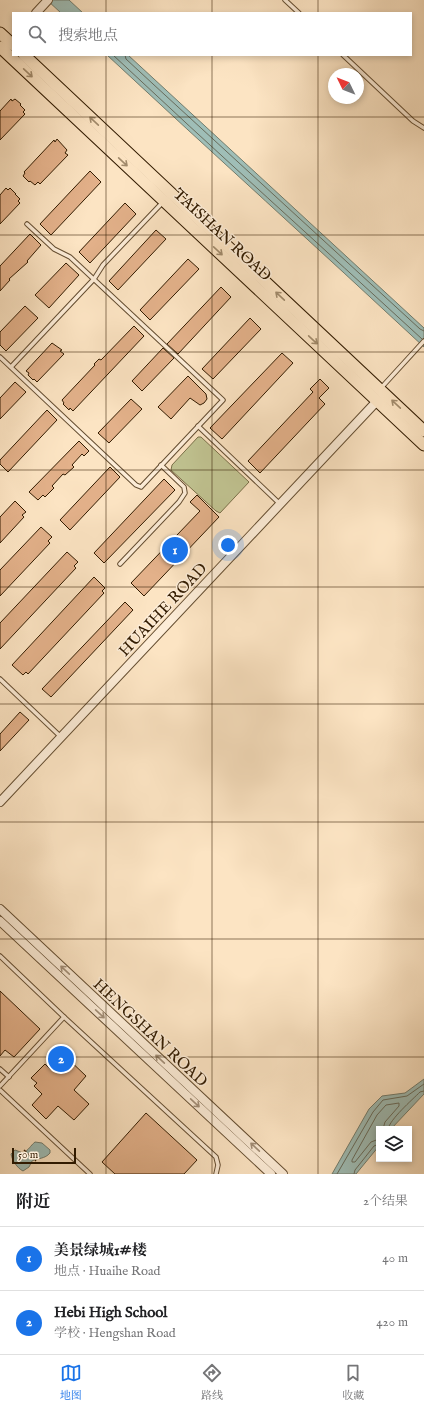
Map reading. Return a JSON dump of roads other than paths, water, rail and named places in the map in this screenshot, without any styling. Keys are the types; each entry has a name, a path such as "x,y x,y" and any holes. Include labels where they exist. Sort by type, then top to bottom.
{"main road":[{"name":"TAISHAN ROAD","path":"0,33 7,44"},
{"name":"TAISHAN ROAD","path":"19,56 164,201 424,445"},
{"name":"TAISHAN ROAD","path":"25,56 424,431"}],"street":[{"path":"37,12 48,0"},
{"name":"HUAIHE ROAD","path":"0,802 377,401"},
{"name":"HENGSHAN ROAD","path":"0,910 283,1174"},
{"name":"HENGSHAN ROAD","path":"0,921 271,1174"}],"lane":[{"path":"285,0 298,12"},
{"path":"344,56 413,121 424,128"},
{"path":"11,367 94,279 103,265 164,201"},
{"path":"0,357 136,485 141,487 223,400 70,257 54,249 26,224"},
{"path":"380,389 424,341"},
{"path":"198,426 280,504"},
{"path":"120,564 179,502 185,493 184,487 161,465"},
{"path":"0,679 61,737"},
{"path":"0,956 216,1157 218,1165 216,1174"},
{"path":"0,1086 64,1017"},
{"path":"0,1069 9,1077"},
{"path":"0,1090 90,1174"}],"water":[{"path":"47,0 69,0 82,12 60,12"},
{"path":"108,56 129,56 424,328 424,347 345,274"},
{"path":"424,1079 424,1094 394,1126 376,1126 376,1150 356,1174 332,1174 369,1109 382,1096 405,1093"},
{"path":"35,1142 42,1143 50,1150 50,1153 44,1157 32,1161 29,1167 23,1171 15,1164 11,1154 15,1150 23,1153 27,1151"}],"place":[{"name":"美景绿城1#楼","path":"175,550"},
{"name":"Hebi High School","path":"61,1059"}]}
